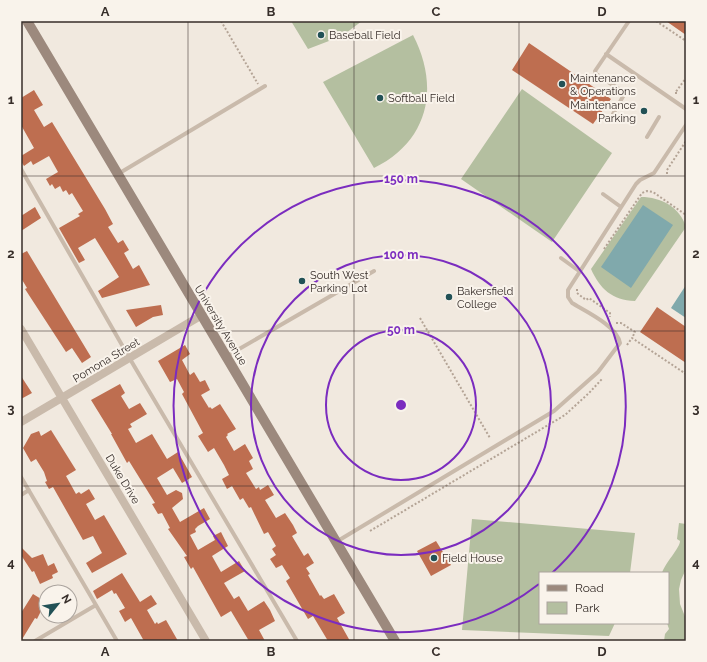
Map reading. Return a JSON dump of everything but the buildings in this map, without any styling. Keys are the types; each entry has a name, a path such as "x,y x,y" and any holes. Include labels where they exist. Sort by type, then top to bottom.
{"street":[{"name":"University Avenue","path":"27,21 395,641"},
{"name":"Pomona Street","path":"21,422 130,359 202,315"},
{"name":"Duke Drive","path":"21,329 206,641"}],"lane":[{"path":"613,114 625,93 596,74 595,71 630,21"},
{"path":"606,54 686,109"},
{"path":"118,174 263,87"},
{"path":"647,137 659,117"},
{"path":"336,542 554,411 598,372 620,343 618,336 613,330 572,303 568,296 568,290 636,184 640,180 654,173 686,125"},
{"path":"21,169 130,359 297,641"},
{"path":"603,194 621,207"},
{"path":"561,258 579,271"},
{"path":"226,356 374,271"},
{"path":"21,477 117,641"},
{"path":"21,495 29,490"},
{"path":"35,641 96,605"}],"path":[{"path":"221,21 263,87"},
{"path":"656,21 686,41"},
{"path":"681,96 675,92 686,78"},
{"path":"667,174 667,170 686,141"},
{"path":"603,250 642,193 647,191 653,192 686,215"},
{"path":"577,288 576,293 580,297 586,300 589,298 610,313 609,316 617,324 621,323 635,332 632,338"},
{"path":"420,318 490,438"}],"green space":[{"name":"Baseball Field","path":"291,21 362,21 342,36 308,49"},
{"name":"Softball Field","path":"413,35 421,55 426,74 427,93 424,111 418,128 407,143 393,157 374,168 323,82"},
{"path":"522,89 612,153 552,242 461,179"},
{"path":"641,197 656,199 669,204 679,214 686,227 635,301 613,296 598,282 591,269"},
{"path":"472,519 635,533 630,572 539,572 539,624 615,624 609,636 462,630"},
{"path":"679,523 686,524 686,569 679,589 680,604 686,619 686,641 664,641 665,634 669,629 667,624 669,624 669,572 662,572 679,544 680,541 677,539"}],"water":[{"path":"643,205 673,225 631,288 601,267"},
{"path":"686,285 686,318 671,308"}],"place":[{"name":"Baseball Field","path":"321,35"},
{"name":"Maintenance & Operations","path":"562,84"},
{"name":"Softball Field","path":"380,98"},
{"name":"Maintenance Parking","path":"644,111"},
{"name":"South West Parking Lot","path":"302,281"},
{"name":"Bakersfield College","path":"449,297"},
{"name":"Field House","path":"434,558"}]}
